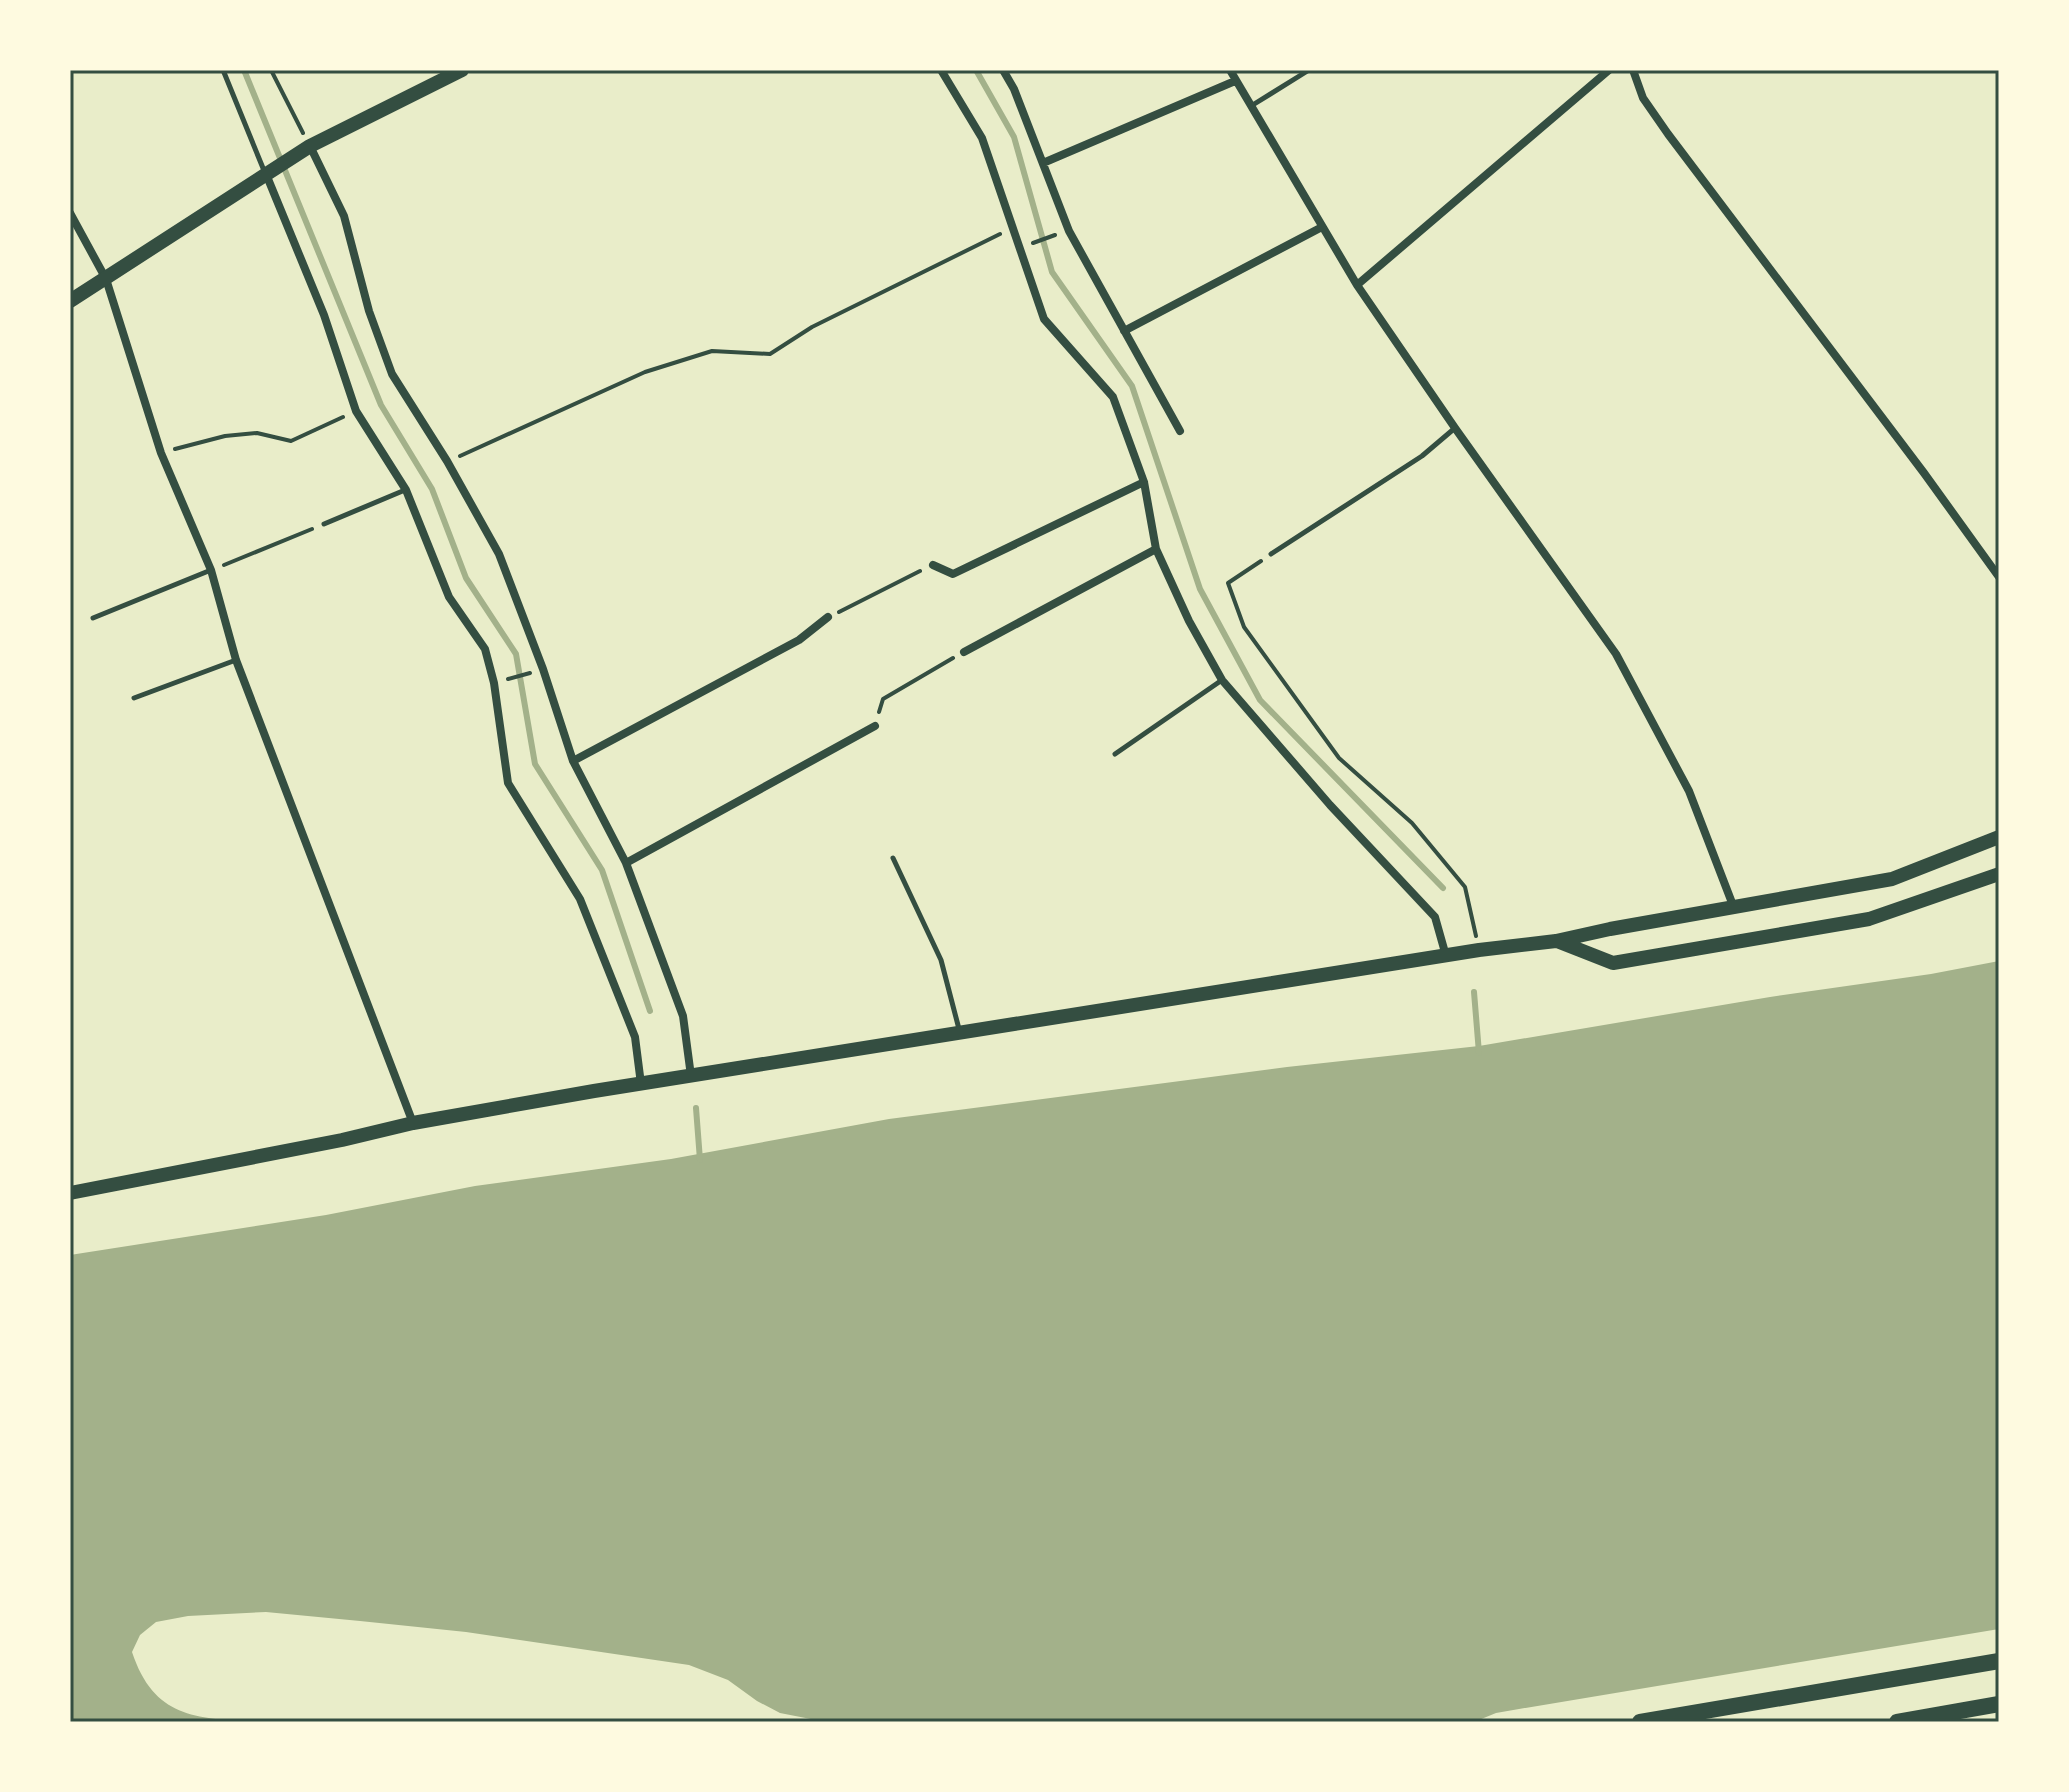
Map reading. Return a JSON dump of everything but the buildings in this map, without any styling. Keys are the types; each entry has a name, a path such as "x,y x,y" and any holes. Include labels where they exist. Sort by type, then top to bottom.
{"main road":[{"path":"1640,1722 1999,1661"},
{"path":"1897,1722 1999,1704"}],"street":[{"path":"70,301 270,170 462,70"},
{"path":"941,70 982,138 1044,319 1113,397 1144,482 1156,549 1189,621 1222,680 1330,805 1435,917 1446,956"},
{"path":"1003,70 1014,89 1069,231 1180,431"},
{"path":"1230,70 1357,285 1616,654 1689,791 1734,908"},
{"path":"1357,285 1609,70"},
{"path":"1633,70 1643,98 1668,134 1999,577"},
{"path":"1043,163 1235,81"},
{"path":"304,150 344,216 369,311 392,374 447,461 499,554 543,669 573,761 626,863 683,1016 691,1077"},
{"path":"270,170 356,411 406,490 449,597 485,649 494,683 508,783 580,899 635,1037 641,1084"},
{"path":"70,213 106,279 161,453 211,570 236,660 413,1123"},
{"path":"1124,331 1322,227"},
{"path":"933,565 953,574 1144,482"},
{"path":"964,652 1156,549"},
{"path":"573,761 799,640 828,617"},
{"path":"626,863 875,726"},
{"path":"70,1193 342,1140 413,1123 1479,950 1556,941 1892,879 1996,837"},
{"path":"1556,941 1613,963 1869,919 1999,874"}],"lane":[{"path":"223,70 270,170"},
{"path":"1250,107 1309,70"},
{"path":"1271,554 1422,456 1455,428"},
{"path":"324,524 406,490"},
{"path":"93,618 211,570"},
{"path":"134,698 236,660"},
{"path":"1115,754 1222,680"},
{"path":"893,858 941,960 960,1034"}],"path":[{"path":"271,70 304,150"},
{"path":"447,461 645,372 712,351 770,354 812,327 1013,228"},
{"path":"1030,244 1058,234"},
{"path":"161,453 225,436 257,433 291,441 356,411"},
{"path":"211,570 324,524"},
{"path":"1271,554 1228,583 1244,627 1339,758 1412,823 1465,887 1479,950"},
{"path":"828,617 933,565"},
{"path":"875,726 883,699 964,652"},
{"path":"506,680 532,672"}],"shaded area":[{"path":"1999,961 1999,1629 1496,1713 1474,1722 826,1722 780,1713 728,1680 689,1665 466,1632 266,1612 188,1616 156,1622 140,1635 132,1652 152,1690 179,1710 214,1719 255,1722 70,1722 70,1255 326,1215 475,1186 671,1159 889,1119 1287,1067 1479,1046"}],"waterway":[{"path":"244,70 381,405 432,489 466,578 516,654 535,764 602,870 650,1011"},
{"path":"976,70 1014,137 1052,272 1132,386 1200,589 1260,700 1443,888"},
{"path":"1474,992 1479,1053"},
{"path":"696,1108 700,1160"}]}
